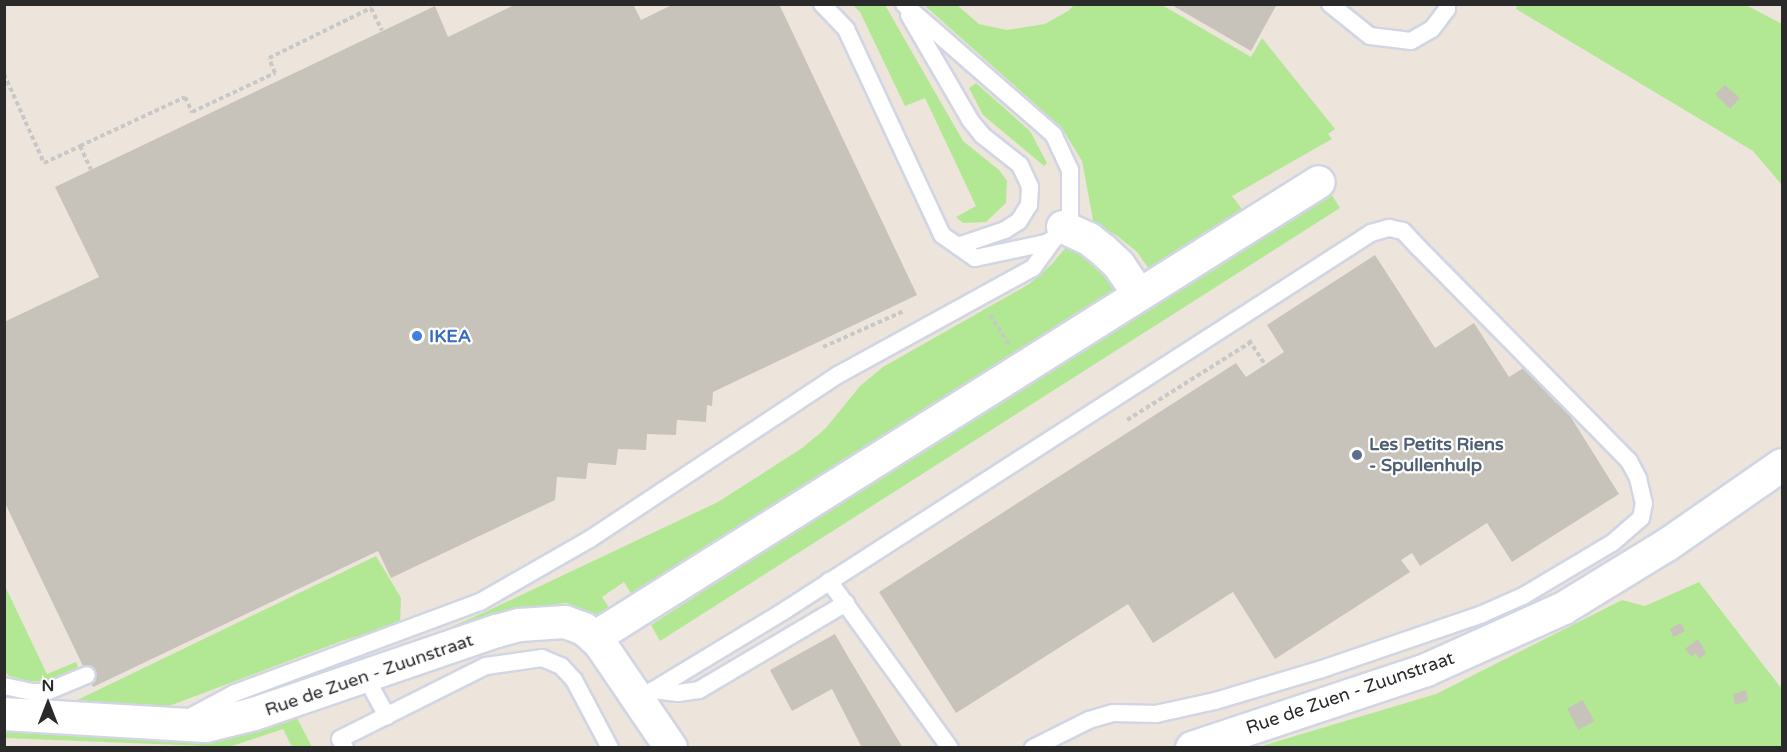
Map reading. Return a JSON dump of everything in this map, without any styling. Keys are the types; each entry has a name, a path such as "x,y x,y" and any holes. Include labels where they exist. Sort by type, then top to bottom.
{"street":[{"path":"594,638 1319,182"},
{"path":"1060,232 1089,239 1103,250 1119,265 1139,296"},
{"name":"Rue de Zuen - Zuunstraat","path":"1192,747 1426,670 1564,608 1611,581 1782,465"},
{"name":"Rue de Zuen - Zuunstraat","path":"20,707 176,725 206,726 255,714 520,625 565,622 584,629 594,638 645,695 671,747"}],"lane":[{"path":"822,4 846,29 942,235 975,258 994,256 1046,243 1060,232"},
{"path":"903,4 970,120 982,135 1020,165 1030,186 1029,205 1019,221 994,234 958,246"},
{"path":"176,725 235,693 480,602 590,538 838,375 1033,268 1070,217 1070,170 1053,135 903,4"},
{"path":"1330,4 1370,36 1411,41 1432,29 1447,9 1447,4"},
{"path":"645,695 829,581 1371,233 1389,228 1403,231 1629,461 1643,490 1641,518 1612,543 1523,597 1480,615 1322,669 1215,701 1156,714 1113,713 1089,720 1034,747"},
{"path":"1592,555 1611,581"},
{"path":"829,581 950,747"},
{"path":"645,695 699,690 846,603"},
{"path":"345,747 340,739 486,666 542,658 561,666 574,680 610,747"},
{"path":"4,686 20,707 87,675"},
{"path":"365,676 387,716"}],"path":[{"path":"4,74 44,163 185,97 192,112 276,73 269,58 370,8 382,31"},
{"path":"80,146 91,170"},
{"path":"1236,320 1265,364"},
{"path":"1121,423 1251,342"}],"green space":[{"path":"1518,4 1746,5 1782,24 1782,185 1753,151 1516,9"},
{"path":"853,5 885,5 963,141 999,170 1007,181 1006,203 986,222 963,223 956,217 976,206 925,98 905,106 860,12"},
{"path":"924,5 957,5 979,24 1007,30 1045,24 1074,5 1162,5 1251,57 1262,38 1335,129 1328,134 1332,139 1232,196 1245,213 1152,273 1137,252 1116,235 1094,225 1082,161 1062,128"},
{"path":"976,83 1030,131 1047,163 1044,166 983,115 969,88"},
{"path":"1328,189 1340,208 660,641 651,625"},
{"path":"1067,246 1090,260 1119,295 636,602 624,582 602,597 614,615 586,617 579,608 567,603 555,604 394,661 357,661 433,635 718,502 802,448 825,429 860,386 883,367 1029,284 1051,265"},
{"path":"376,556 401,598 400,623 342,641 161,709 71,703"},
{"path":"1699,582 1782,689 1782,747 1255,748 1436,694 1622,600 1645,606"},
{"path":"4,584 47,674 76,662 79,669 48,682 30,681 9,676 5,672"},
{"path":"295,714 312,747 292,747 283,729 229,747 5,738 4,726"}],"building":[{"name":"IKEA","path":"516,4 633,4 641,20 674,4 779,4 917,295 713,392 712,406 707,405 706,422 677,420 676,435 647,434 646,450 618,449 616,465 588,463 586,479 557,477 555,500 391,578 378,551 93,687 4,501 4,322 99,277 55,187 435,6 448,37"},
{"path":"1170,4 1277,4 1251,51"},
{"path":"1725,85 1740,98 1730,109 1715,94"},
{"path":"1375,255 1435,348 1474,323 1509,377 1525,367 1556,403 1560,400 1619,494 1512,562 1487,523 1420,566 1412,553 1401,560 1410,572 1275,659 1233,592 1153,643 1128,604 956,713 879,592 1236,363 1246,377 1284,352 1267,325"},
{"path":"1681,623 1685,631 1674,637 1669,629"},
{"path":"835,634 903,748 858,748 861,746 832,689 792,711 770,670"},
{"path":"1698,639 1706,653 1700,659 1695,653 1692,657 1685,649"},
{"path":"1746,690 1748,701 1735,705 1733,694"},
{"path":"1583,700 1594,721 1578,730 1567,708"}],"place":[{"name":"IKEA","path":"417,336"},
{"name":"Les Petits Riens - Spullenhulp","path":"1357,455"}]}
